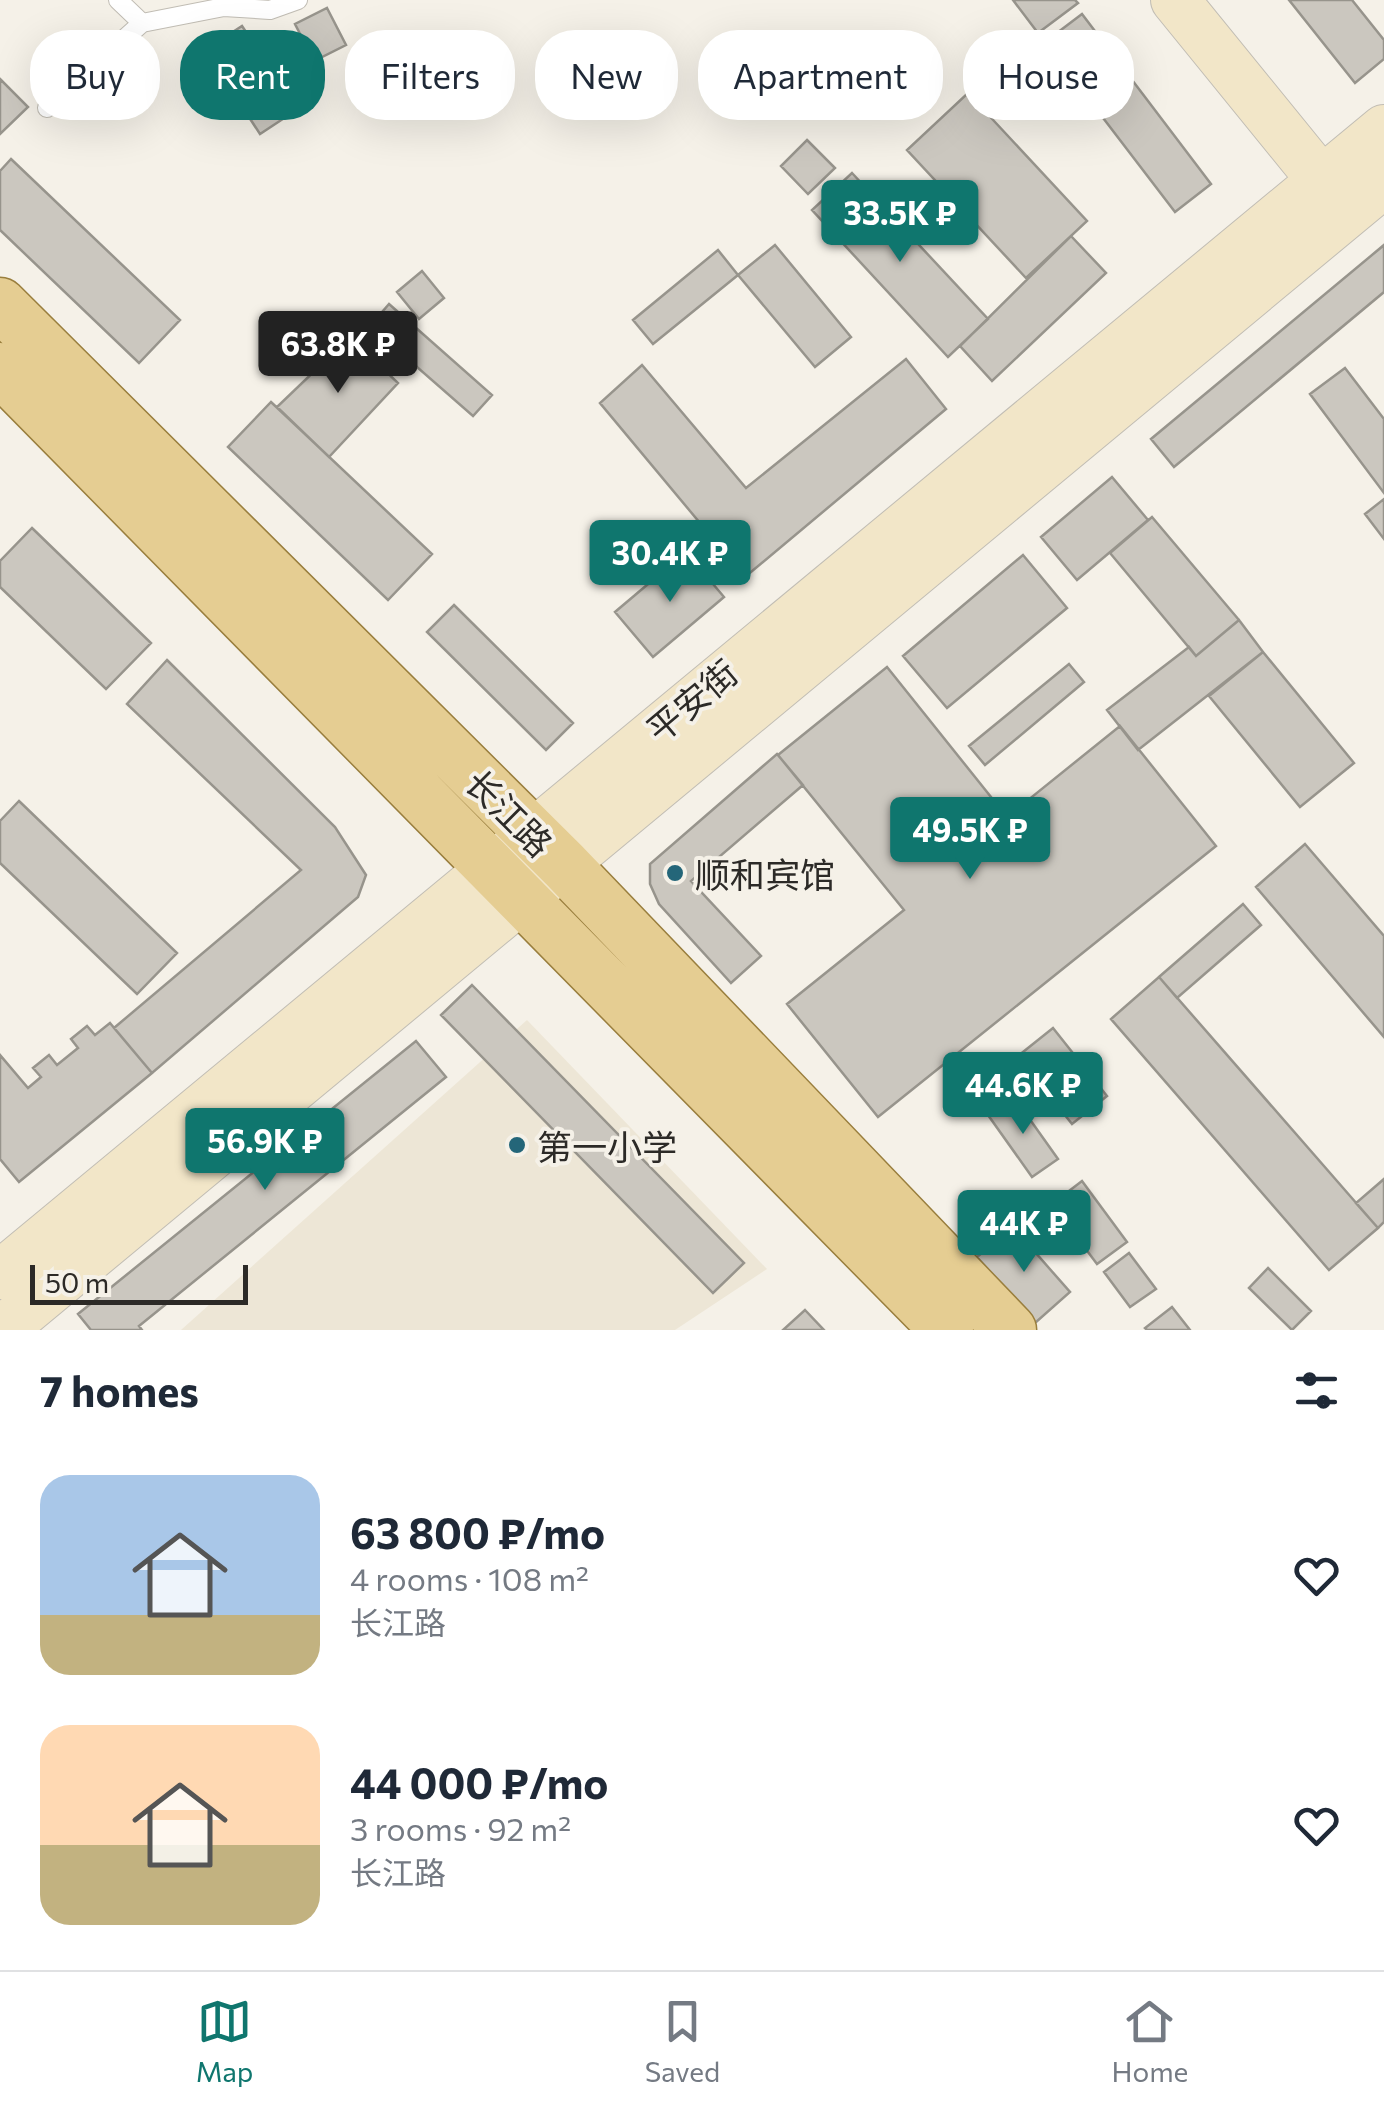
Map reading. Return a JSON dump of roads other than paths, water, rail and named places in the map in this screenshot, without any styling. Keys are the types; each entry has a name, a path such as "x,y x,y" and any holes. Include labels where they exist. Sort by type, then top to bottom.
{"main road":[{"path":"1175,0 1334,196"},
{"name":"平安街","path":"2,1330 528,865 1334,196 1384,129"},
{"name":"平安街","path":"1334,196 1384,183"},
{"name":"长江路","path":"0,304 528,865 947,1330"},
{"name":"长江路","path":"0,370 528,865 1010,1330"},
{"name":"平安街","path":"0,1275 528,865"}],"lane":[{"path":"118,0 142,23"},
{"path":"134,30 142,23 224,7 270,10 298,0"}],"place":[{"name":"顺和宾馆","path":"675,873"},
{"name":"第一小学","path":"517,1145"}]}
